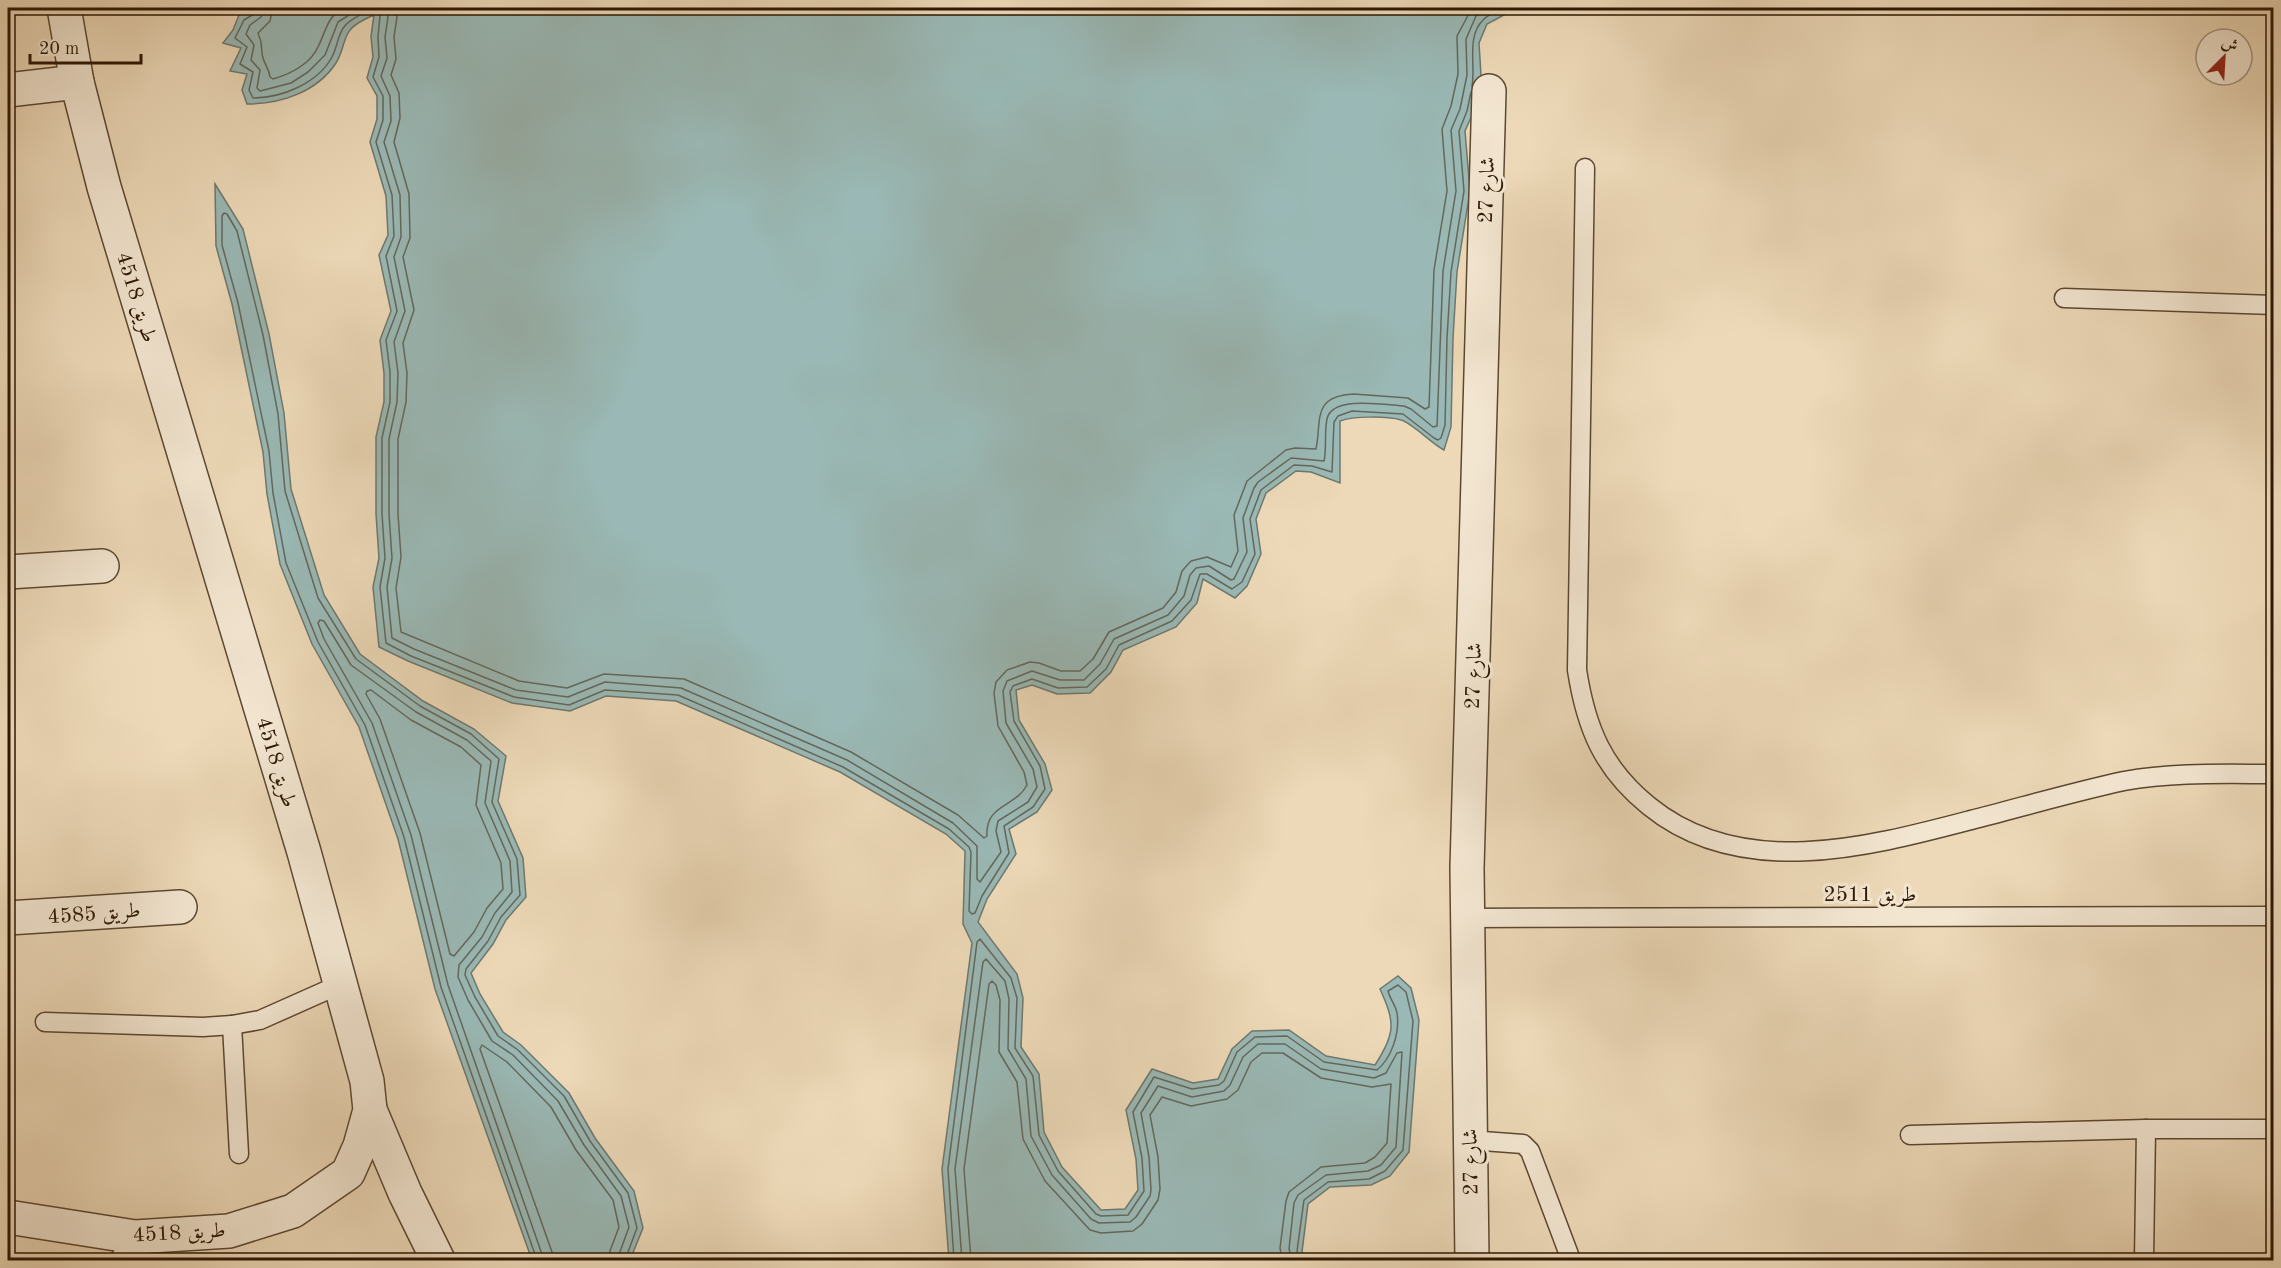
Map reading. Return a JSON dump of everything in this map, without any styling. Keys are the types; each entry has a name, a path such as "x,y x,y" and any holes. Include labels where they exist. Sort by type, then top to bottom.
{"street":[{"name":"طريق 4518","path":"8,1217 127,1249 229,1231 293,1211 348,1173 360,1146 370,1110 367,1081 304,852 104,187 77,82 64,8"},
{"path":"8,90 77,82"},
{"name":"شارع 27","path":"1472,1260 1467,918 1489,91"},
{"path":"8,572 102,566"},
{"name":"طريق 4585","path":"8,918 180,907"},
{"path":"370,1110 405,1193 438,1260"}],"lane":[{"path":"1585,168 1577,670 1583,705 1594,738 1612,768 1635,795 1662,817 1696,835 1765,851 1803,852 1842,848 1913,835 2128,781 2174,775 2274,774"},
{"path":"2064,298 2274,305"},
{"name":"طريق 2511","path":"1467,918 2274,916"},
{"path":"45,1022 203,1027 232,1025 261,1020 341,984"},
{"path":"232,1025 239,1155"},
{"path":"1910,1135 2146,1129 2274,1129"},
{"path":"2144,1260 2146,1129"},
{"path":"1470,1140 1523,1144 1530,1150 1571,1260"}],"water":[{"path":"255,8 285,11 301,8 1517,8 1487,24 1479,43 1481,75 1473,113 1465,131 1470,191 1457,272 1451,427 1444,450 1401,420 1370,417 1340,421 1340,483 1311,472 1296,471 1266,493 1256,519 1261,554 1247,586 1235,598 1203,579 1197,603 1176,627 1123,650 1111,672 1090,693 1057,694 1032,685 1016,690 1019,720 1045,764 1052,790 1037,812 1009,829 1016,854 987,899 978,922 1017,974 1023,998 1021,1047 1039,1074 1044,1132 1062,1167 1101,1210 1125,1209 1138,1190 1136,1159 1126,1110 1152,1069 1193,1083 1218,1079 1232,1049 1252,1031 1289,1030 1326,1056 1375,1065 1387,1044 1391,1027 1391,1019 1380,989 1398,976 1411,988 1419,1020 1409,1152 1390,1176 1371,1185 1330,1187 1308,1204 1302,1252 1310,1260 949,1260 942,1169 972,943 963,924 965,851 946,834 840,772 676,701 606,696 570,711 512,703 379,647 373,587 379,558 376,514 376,437 384,402 384,373 380,340 391,311 379,255 388,235 386,196 370,142 377,119 377,96 367,78 373,57 371,36 374,15 350,30 336,63 319,82 285,99 247,104 242,90 247,74 230,71 241,48 223,43 233,30 239,15"},
{"path":"1716,8 1964,8 1794,11"},
{"path":"215,184 243,229 269,334 284,413 291,489 324,595 360,654 423,701 474,729 506,756 498,801 523,858 526,897 506,920 493,944 471,973 480,994 503,1032 521,1045 569,1093 595,1138 634,1191 643,1228 630,1260 532,1260 435,989 398,839 359,727 312,644 280,564 267,494 263,452 232,304 216,246"}]}
